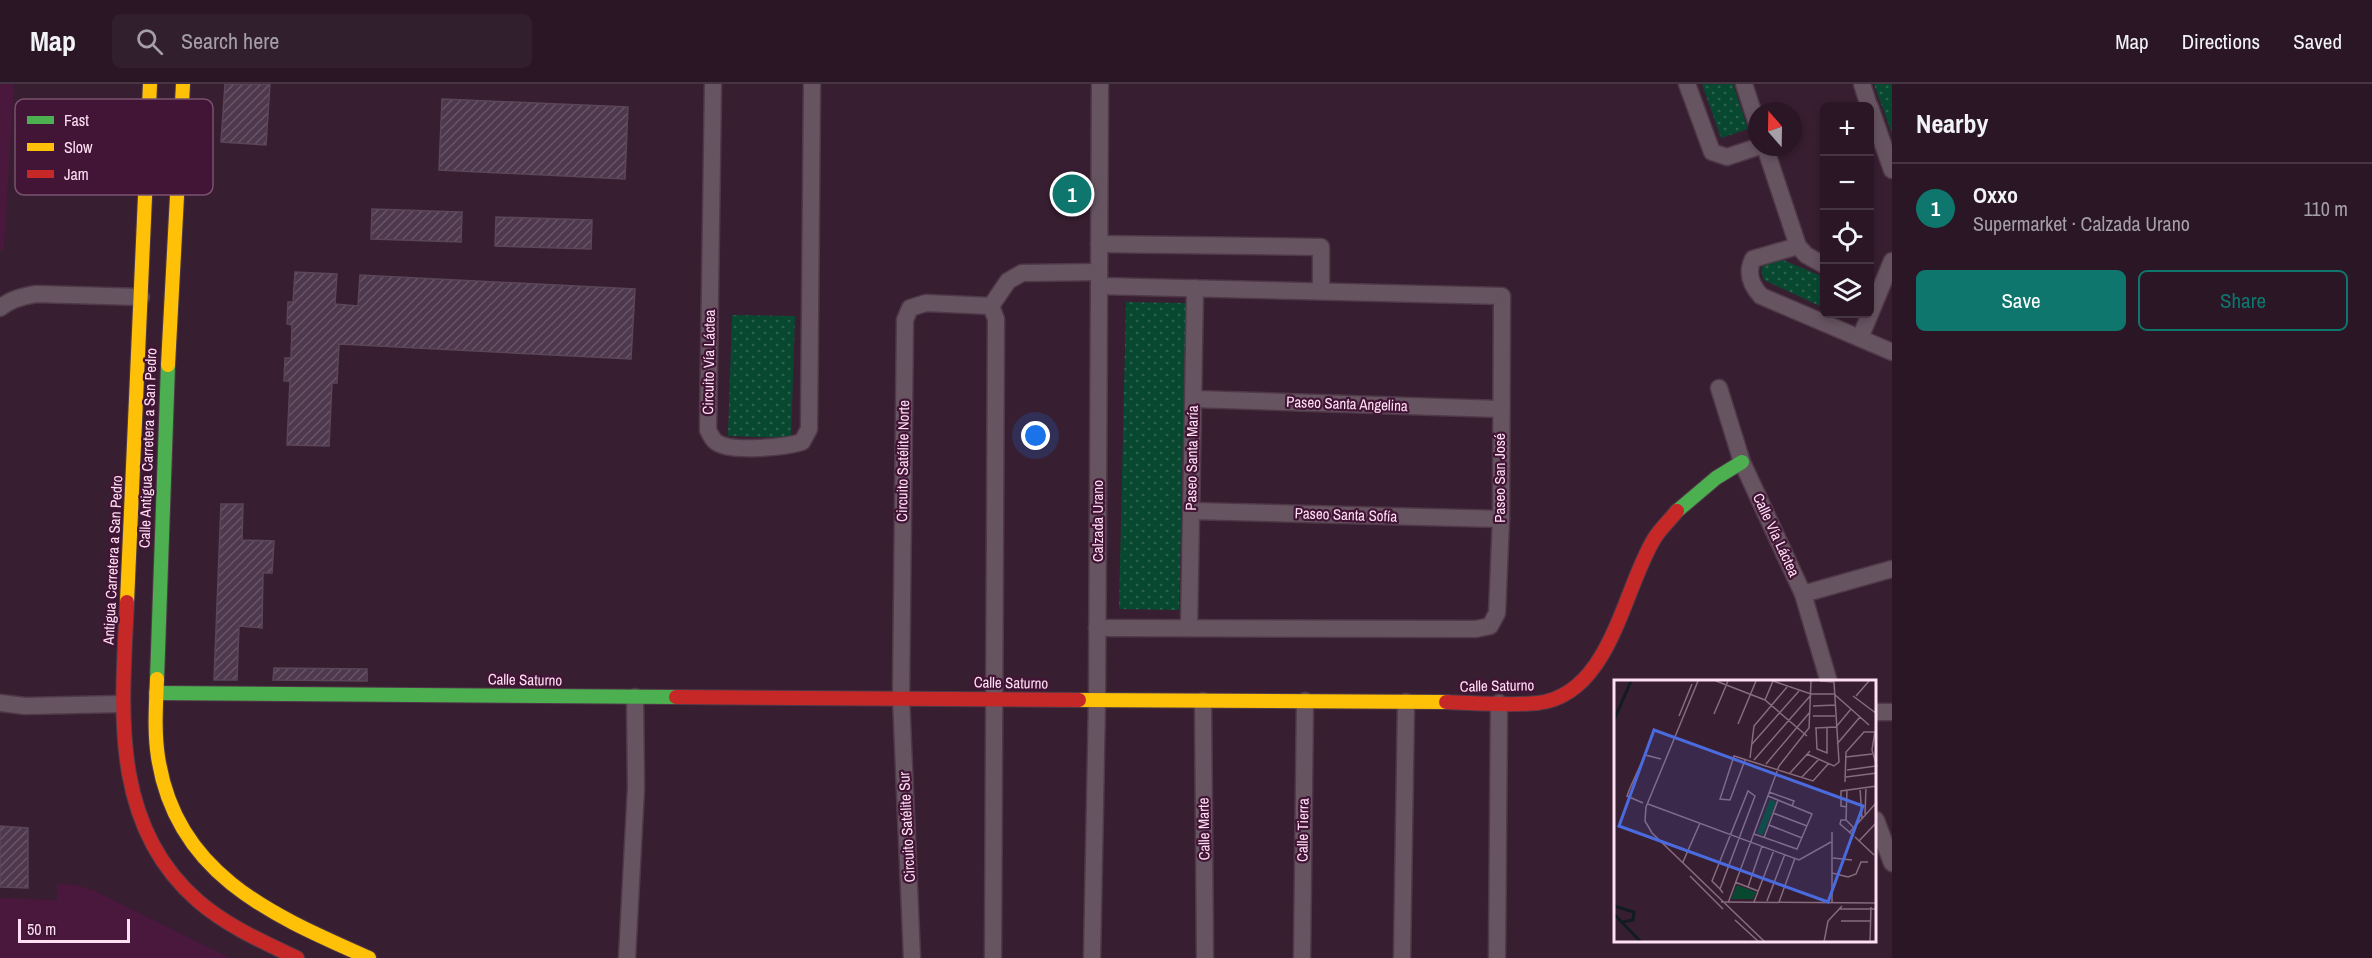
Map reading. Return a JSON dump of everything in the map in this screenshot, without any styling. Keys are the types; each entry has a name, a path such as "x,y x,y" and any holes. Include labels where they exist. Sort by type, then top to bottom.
{"main road":[{"name":"Antigua Carretera a San Pedro","path":"149,99 150,84"},
{"name":"Calle Antigua Carretera a San Pedro","path":"182,99 183,84"},
{"name":"Antigua Carretera a San Pedro","path":"145,195 134,483 121,704 123,743 129,782 154,849 170,873 204,908 250,936 297,958"},
{"name":"Calle Antigua Carretera a San Pedro","path":"178,195 165,419 155,727 159,765 174,812 192,843 210,866 232,888 277,917 369,958"},
{"path":"139,323 148,328 153,336"},
{"path":"155,357 158,392 165,419"},
{"name":"Calle Saturno","path":"156,693 1539,703 1572,690 1587,678 1597,664 1654,538 1678,510 1716,478 1742,462"}],"street":[{"name":"Circuito Vía Láctea","path":"713,84 708,430 714,441 726,447 788,446 802,442 808,429 812,84"},
{"name":"Calzada Urano","path":"1092,958 1097,700 1100,84"},
{"path":"1687,84 1712,152 1727,157 1748,150"},
{"path":"1744,84 1750,102"},
{"path":"1862,84 1867,102"},
{"path":"1874,121 1892,170"},
{"path":"1767,156 1798,246 1806,255 1822,264"},
{"path":"1099,244 1321,247 1321,291"},
{"path":"1798,246 1753,259 1750,266 1750,278 1754,288 1761,296 1772,303 1892,352"},
{"path":"1860,338 1876,285 1892,261"},
{"path":"993,958 996,319 991,306 1008,281 1022,273 1099,279"},
{"name":"Paseo San José","path":"1097,628 1476,629 1490,626 1497,613 1501,519 1502,296 1142,287 1099,279"},
{"name":"Paseo Santa María","path":"1190,628 1195,288"},
{"path":"0,308 24,296 36,294 141,297"},
{"name":"Circuito Satélite Norte","path":"901,697 905,320 910,308 926,303 991,306"},
{"name":"Calle Vía Láctea","path":"1719,388 1742,462 1803,594 1828,680"},
{"name":"Paseo Santa Angelina","path":"1193,399 1500,409"},
{"name":"Paseo Santa Sofía","path":"1191,511 1501,519"},
{"path":"1803,594 1892,569"},
{"name":"Circuito Satélite Sur","path":"901,697 912,958"},
{"path":"627,958 636,788 635,698"},
{"name":"Calle Marte","path":"1203,701 1205,958"},
{"name":"Calle Tierra","path":"1302,958 1305,701"},
{"path":"1402,958 1406,702"},
{"path":"0,703 25,706 121,704"},
{"path":"1497,958 1499,703"},
{"path":"1877,825 1892,863"}],"shaded area":[{"path":"0,84 14,84 4,250 0,250"},
{"path":"57,884 76,885 93,890 230,958 0,958 0,898 57,900"}],"green space":[{"path":"1702,84 1733,84 1748,129 1721,138"},
{"path":"1874,84 1892,84 1892,134"},
{"path":"1778,258 1820,275 1820,306 1764,280 1762,268 1769,261"},
{"path":"1126,302 1186,303 1179,610 1119,609"},
{"path":"732,315 795,316 791,438 728,436"}],"building":[{"path":"225,84 270,84 266,145 221,142"},
{"path":"442,99 628,107 625,179 439,170"},
{"path":"372,209 462,212 461,242 371,239"},
{"path":"496,217 592,220 591,249 495,246"},
{"path":"295,272 337,274 335,304 358,306 360,275 635,289 631,359 339,344 337,383 332,383 329,446 287,445 290,381 284,381 285,358 291,358 292,325 287,324 288,302 293,302"},
{"path":"221,504 243,504 242,540 274,541 272,573 263,573 262,628 239,626 237,680 214,680"},
{"path":"274,668 367,669 367,681 273,680"},
{"path":"0,826 28,828 28,888 0,887"}],"traffic: fast":[{"path":"157,679 168,365"},
{"path":"1677,511 1716,478 1742,462"},
{"path":"156,693 676,697"}],"traffic: slow":[{"path":"149,99 150,84"},
{"path":"182,99 183,84"},
{"path":"127,602 145,195"},
{"path":"168,365 177,195"},
{"path":"157,679 157,747 168,798 185,832 207,861 234,886 264,907 369,958"},
{"path":"1079,700 1446,702"}],"traffic: jam":[{"path":"1446,702 1538,703 1562,696 1582,681 1598,661 1611,637 1654,539 1677,511"},
{"path":"127,602 123,683 127,762 135,801 149,837 169,870 209,910 258,940 297,958"},
{"path":"676,697 1079,700"}],"place":[{"name":"Oxxo","path":"1072,194"}]}
